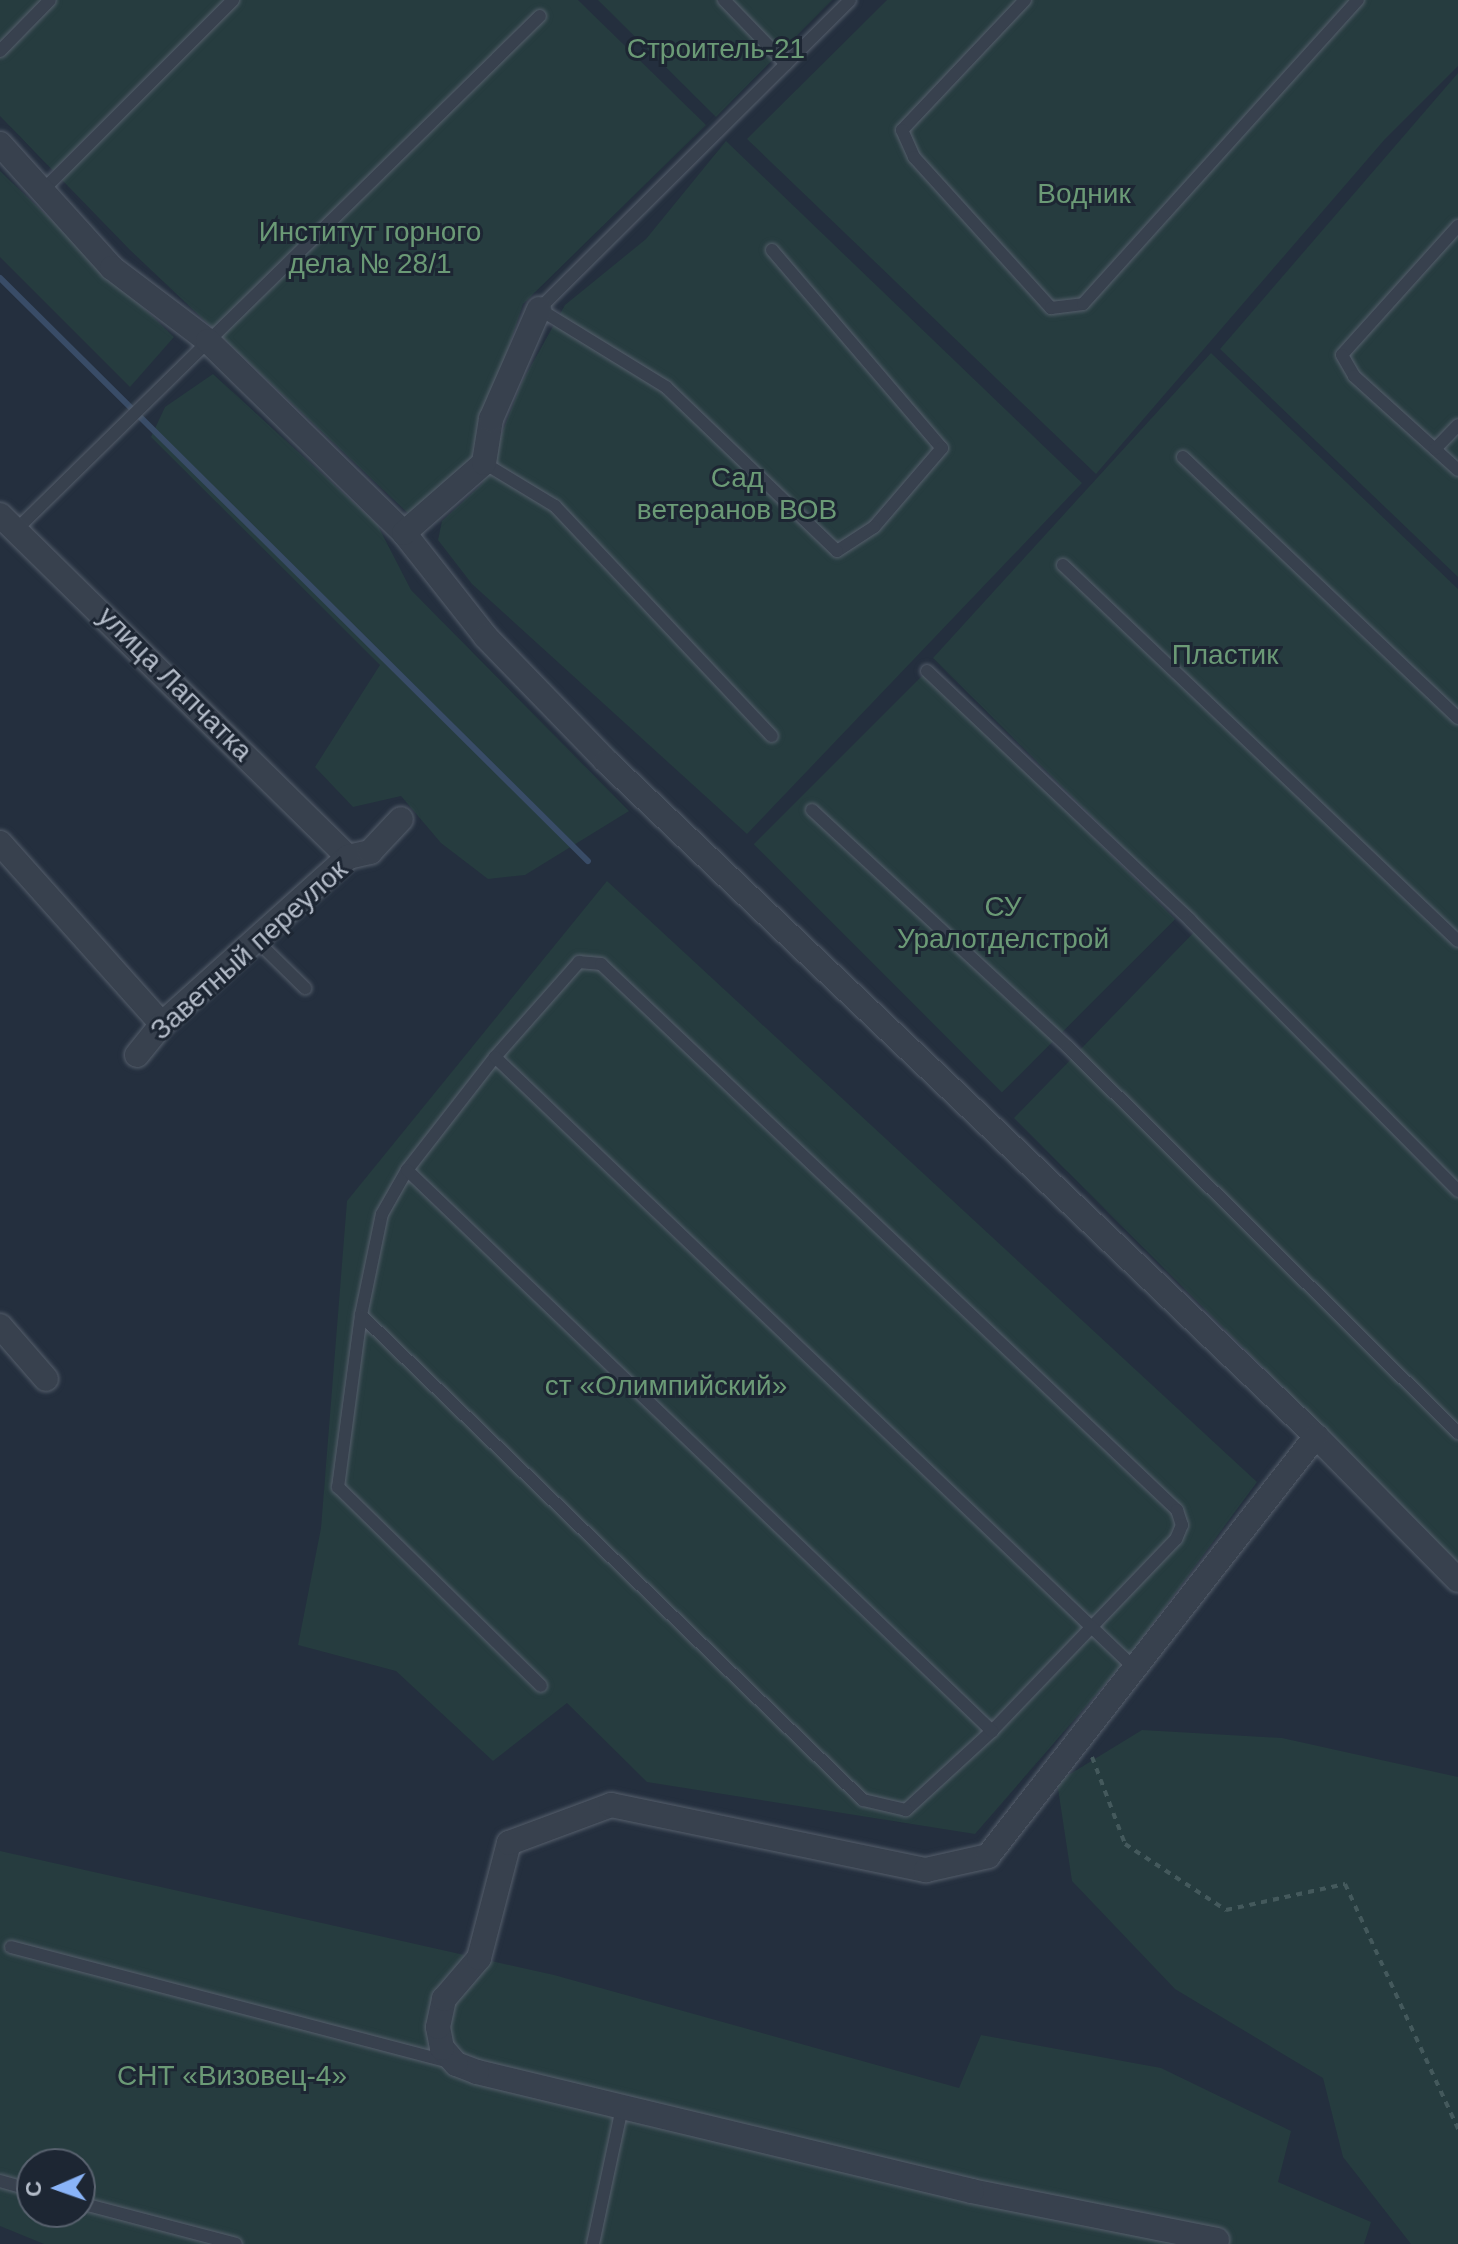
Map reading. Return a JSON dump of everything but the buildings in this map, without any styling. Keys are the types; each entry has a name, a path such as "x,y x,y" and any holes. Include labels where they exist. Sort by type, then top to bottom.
{"street":[{"path":"0,144 45,188 112,268 208,341 404,533 486,637 606,761 1316,1436 1458,1580"},
{"path":"404,533 484,463 491,419 539,309"},
{"name":"улица Лапчатка","path":"5,521 348,857"},
{"name":"Заветный переулок","path":"137,1055 162,1024 348,857 370,852 401,819"},
{"path":"0,843 162,1024"},
{"path":"0,1326 46,1379"},
{"path":"1217,2240 972,2191 456,2064 442,2048 438,2027 444,1999 479,1958 509,1843 611,1805 926,1870 988,1856 1084,1734 1129,1667 1316,1436"}],"lane":[{"path":"0,51 50,0"},
{"path":"45,188 233,0"},
{"path":"724,0 786,64"},
{"path":"772,250 942,448 874,527 837,551 666,387 539,309 850,0"},
{"path":"1025,0 902,130 914,157 1051,308 1083,304 1358,0"},
{"path":"5,521 208,341 540,16"},
{"path":"1458,226 1342,355 1354,376 1458,470"},
{"path":"1435,449 1458,425"},
{"path":"1183,457 1458,718"},
{"path":"484,463 555,506 772,736"},
{"path":"1063,565 1458,941"},
{"path":"927,671 1190,920 1458,1191"},
{"path":"812,810 1068,1047 1458,1433"},
{"path":"256,940 305,988"},
{"path":"361,1315 863,1800 906,1810 992,1731 1176,1539 1182,1525 1177,1510 601,964 574,965 495,1057 407,1170 382,1214 361,1315 338,1487 541,1686"},
{"path":"495,1057 1091,1626 1129,1667"},
{"path":"407,1170 992,1731"},
{"path":"11,1947 456,2064"},
{"path":"593,2244 622,2107"},
{"path":"96,2207 236,2244"}],"path":[{"path":"1084,1734 1125,1844 1226,1910 1345,1884 1458,2129"}],"green space":[{"name":"Институт горного дела № 28/1","path":"0,0 578,0 706,125 523,304 470,463 412,517 130,250 0,116"},
{"name":"Строитель-21","path":"598,0 832,0 716,117"},
{"name":"Водник","path":"887,0 1458,0 1458,66 1385,139 1096,474 747,139"},
{"path":"1458,73 1458,577 1220,349"},
{"name":"Сад ветеранов ВОВ","path":"726,141 1082,483 747,834 472,584 438,540 442,521 482,484 522,382 565,305 646,239"},
{"path":"0,171 174,337 130,387 0,257"},
{"name":"Пластик","path":"1211,353 1458,589 1458,1563 1014,1118 1201,925 933,658"},
{"path":"213,374 377,524 411,590 629,811 525,875 488,879 441,843 401,796 353,807 315,767 380,665 151,437 165,407"},
{"name":"СУ Уралотделстрой","path":"927,671 1175,919 1002,1092 754,844"},
{"name":"ст «Олимпийский»","path":"607,881 1257,1482 1126,1660 975,1834 647,1782 567,1703 493,1761 396,1671 298,1645 321,1528 347,1201"},
{"path":"1142,1730 1282,1738 1458,1777 1458,2244 1411,2244 1343,2157 1323,2078 1175,1989 1072,1881 1057,1782"},
{"name":"СНТ «Визовец-4»","path":"0,1851 554,1975 959,2088 981,2035 1161,2068 1291,2131 1278,2182 1371,2222 1364,2244 44,2244 0,2226"}],"waterway":[{"path":"0,278 588,861"}]}
